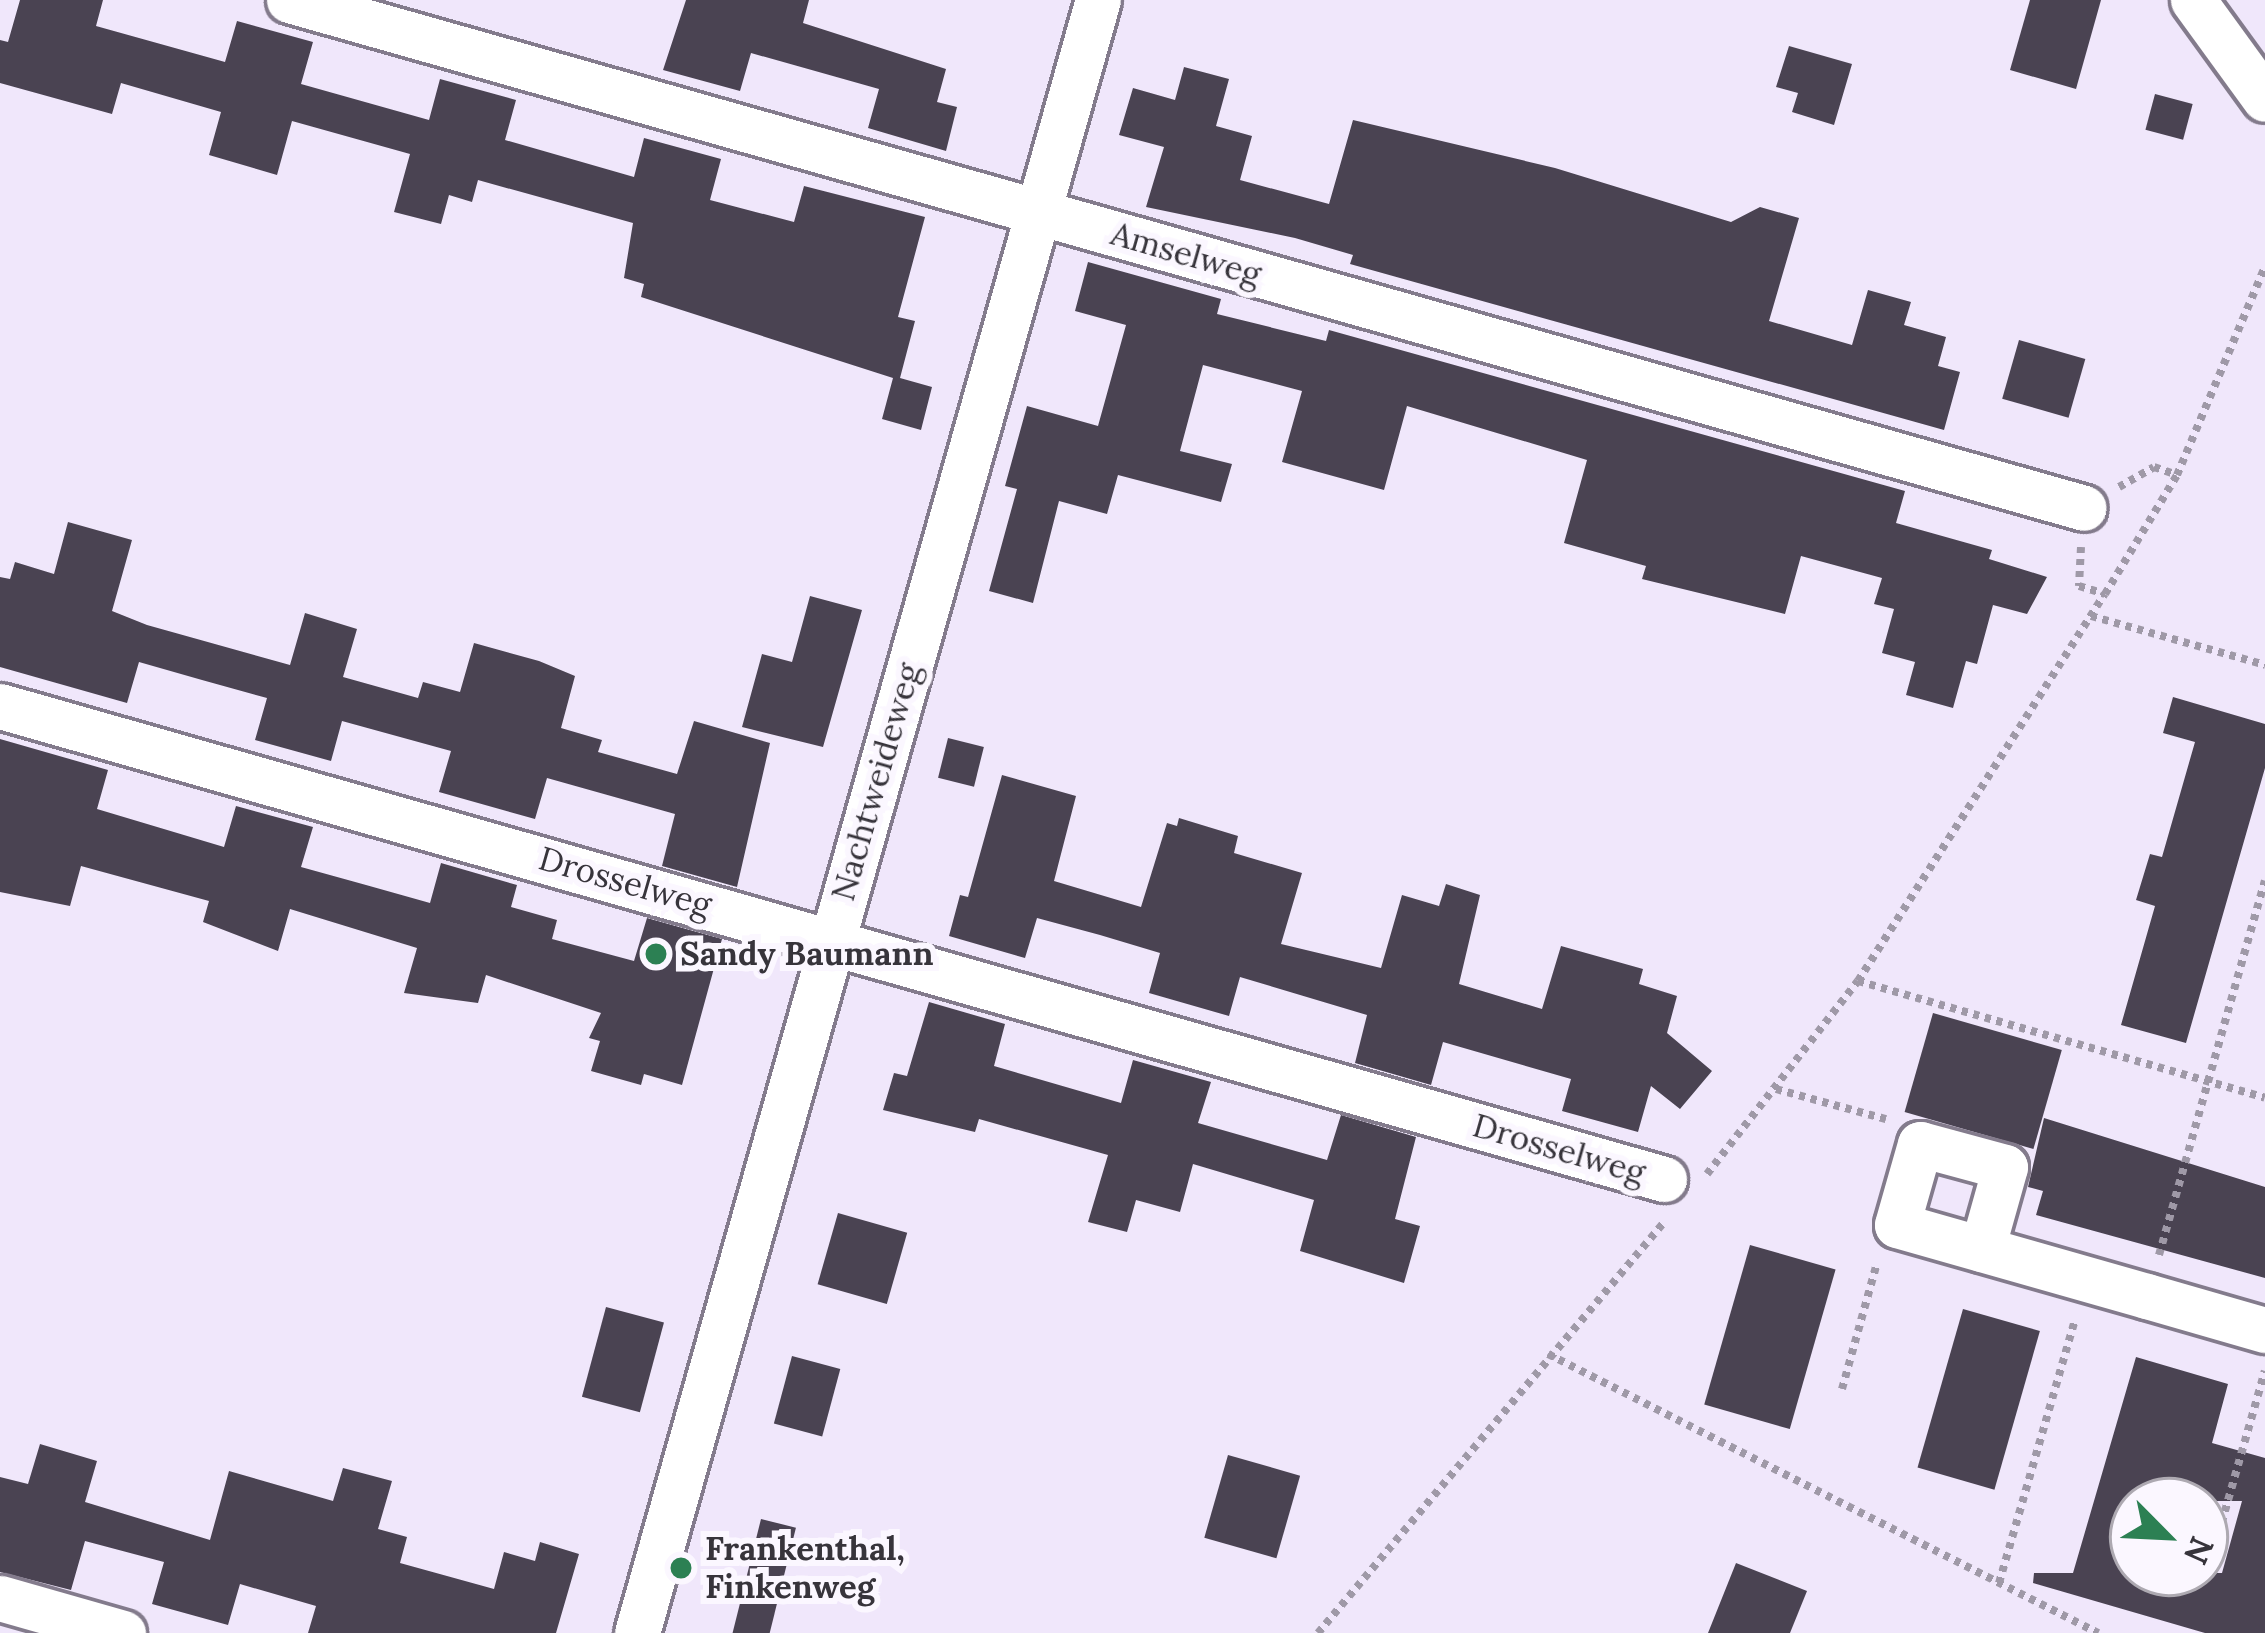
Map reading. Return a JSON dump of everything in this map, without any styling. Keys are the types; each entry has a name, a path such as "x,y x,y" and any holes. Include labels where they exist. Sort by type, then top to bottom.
{"street":[{"name":"Amselweg","path":"289,0 2084,508"},
{"name":"Nachtweideweg","path":"637,1633 1098,0"},
{"path":"2193,0 2265,99"},
{"name":"Drosselweg","path":"0,706 831,940 1679,1192"},
{"path":"1982,1249 2005,1167 1920,1144 1897,1225 2265,1330"},
{"path":"0,1598 124,1633"}],"path":[{"path":"1318,1633 1679,1192 1776,1089 1858,981 2177,475 2265,266"},
{"path":"2105,594 2079,586 2084,508 2154,467 2177,475"},
{"path":"2091,616 2265,665"},
{"path":"2147,1297 2265,881"},
{"path":"1858,981 2265,1098"},
{"path":"1776,1089 1902,1123 1920,1144"},
{"path":"1842,1388 1881,1250 1897,1225"},
{"path":"2000,1583 2087,1279"},
{"path":"1548,1354 2098,1633"},
{"path":"2229,1497 2265,1370"}],"building":[{"path":"20,0 103,0 96,26 225,62 237,21 313,42 301,84 429,120 440,79 516,100 505,140 634,177 644,138 721,159 710,200 794,222 804,186 925,217 898,317 915,321 900,378 932,387 921,430 882,419 893,378 641,297 644,284 624,278 633,223 478,180 472,202 449,195 441,224 394,212 410,154 292,121 277,175 209,155 221,112 121,83 112,114 0,83 0,40 8,42"},
{"path":"686,0 809,0 803,23 946,69 937,102 957,107 946,151 868,128 879,89 751,53 740,91 663,70"},
{"path":"2030,0 2101,0 2076,89 2010,70"},
{"path":"1789,46 1852,64 1834,125 1792,112 1798,93 1776,87"},
{"path":"1184,67 1229,79 1216,126 1252,136 1240,180 1329,204 1353,120 1555,168 1731,222 1760,207 1799,218 1769,321 1852,345 1868,290 1911,302 1904,325 1946,337 1938,366 1960,372 1944,430 1350,264 1353,255 1295,238 1146,207 1164,147 1119,135 1133,88 1175,100"},
{"path":"2155,94 2193,104 2183,140 2145,130"},
{"path":"1088,262 1221,299 1217,314 1326,341 1329,330 1905,491 1896,523 1992,550 1989,559 2047,577 2027,614 1993,605 1977,664 1966,661 1953,708 1906,695 1915,662 1882,653 1894,609 1874,604 1882,578 1801,556 1785,614 1642,579 1646,566 1564,543 1587,460 1407,406 1384,490 1282,462 1302,391 1203,365 1180,451 1232,464 1221,502 1118,475 1107,514 1059,501 1033,603 989,591 1017,489 1005,486 1027,406 1098,426 1126,325 1075,311"},
{"path":"2019,340 2085,359 2069,418 2002,399"},
{"path":"68,522 132,540 112,611 147,625 290,665 305,613 357,629 343,677 418,698 423,682 460,692 474,643 539,661 575,676 561,728 602,740 598,752 677,774 694,721 770,743 737,887 662,866 675,814 547,778 535,819 439,792 451,751 342,721 331,761 255,740 267,698 139,662 127,703 0,667 0,577 10,579 15,562 54,574"},
{"path":"810,596 862,610 823,747 742,727 762,654 792,662"},
{"path":"2173,697 2265,724 2265,768 2186,1043 2121,1025 2155,906 2136,900 2150,854 2162,857 2195,742 2163,733"},
{"path":"948,738 984,747 974,787 938,778"},
{"path":"0,739 108,770 97,809 224,847 236,806 313,827 301,867 430,903 441,863 517,885 511,907 557,920 552,939 634,961 647,918 722,939 682,1085 644,1074 641,1085 591,1071 600,1041 589,1038 601,1013 486,975 478,1003 404,993 417,948 290,909 278,951 203,922 209,901 81,866 70,906 0,892"},
{"path":"1002,775 1076,796 1054,881 1141,907 1167,823 1177,826 1179,818 1238,836 1234,853 1302,873 1281,944 1381,968 1402,895 1439,906 1446,884 1480,895 1459,984 1542,1009 1561,946 1643,969 1639,984 1677,996 1667,1033 1712,1071 1680,1109 1651,1086 1638,1132 1562,1111 1571,1079 1443,1042 1431,1085 1355,1063 1367,1015 1240,977 1229,1016 1149,993 1160,953 1100,935 1037,918 1025,958 949,936 960,895 968,897"},
{"path":"929,1002 1005,1024 994,1066 1121,1103 1133,1060 1211,1082 1198,1123 1327,1160 1341,1115 1416,1137 1395,1219 1420,1226 1404,1283 1300,1251 1314,1200 1193,1164 1180,1212 1136,1200 1127,1232 1088,1222 1108,1155 979,1119 975,1132 883,1110 894,1073 907,1076"},
{"path":"1933,1013 2062,1050 2033,1149 1905,1112"},
{"path":"2044,1118 2265,1187 2265,1278 2036,1215 2043,1191 2028,1187"},
{"path":"838,1213 907,1233 887,1304 818,1284"},
{"path":"1750,1245 1836,1270 1790,1429 1704,1405"},
{"path":"606,1307 664,1323 640,1412 582,1397"},
{"path":"1963,1309 2040,1331 1994,1490 1918,1468"},
{"path":"792,1356 840,1369 822,1437 774,1424"},
{"path":"2136,1357 2228,1384 2212,1443 2265,1458 2265,1633 2205,1633 2033,1583 2034,1573 2073,1573"},
{"path":"40,1444 97,1461 85,1502 210,1540 229,1471 333,1501 343,1468 392,1481 378,1529 407,1537 400,1563 494,1589 504,1552 535,1561 540,1542 579,1554 556,1633 308,1633 316,1606 240,1584 228,1625 152,1604 164,1562 85,1541 71,1590 0,1572 0,1477 28,1484"},
{"path":"1228,1455 1300,1476 1276,1558 1204,1538"},
{"path":"761,1519 796,1528 770,1633 733,1633"},
{"path":"1736,1563 1807,1591 1790,1633 1708,1633"}],"place":[{"name":"Sandy Baumann","path":"656,954"},
{"name":"Frankenthal, Finkenweg","path":"681,1568"}]}
